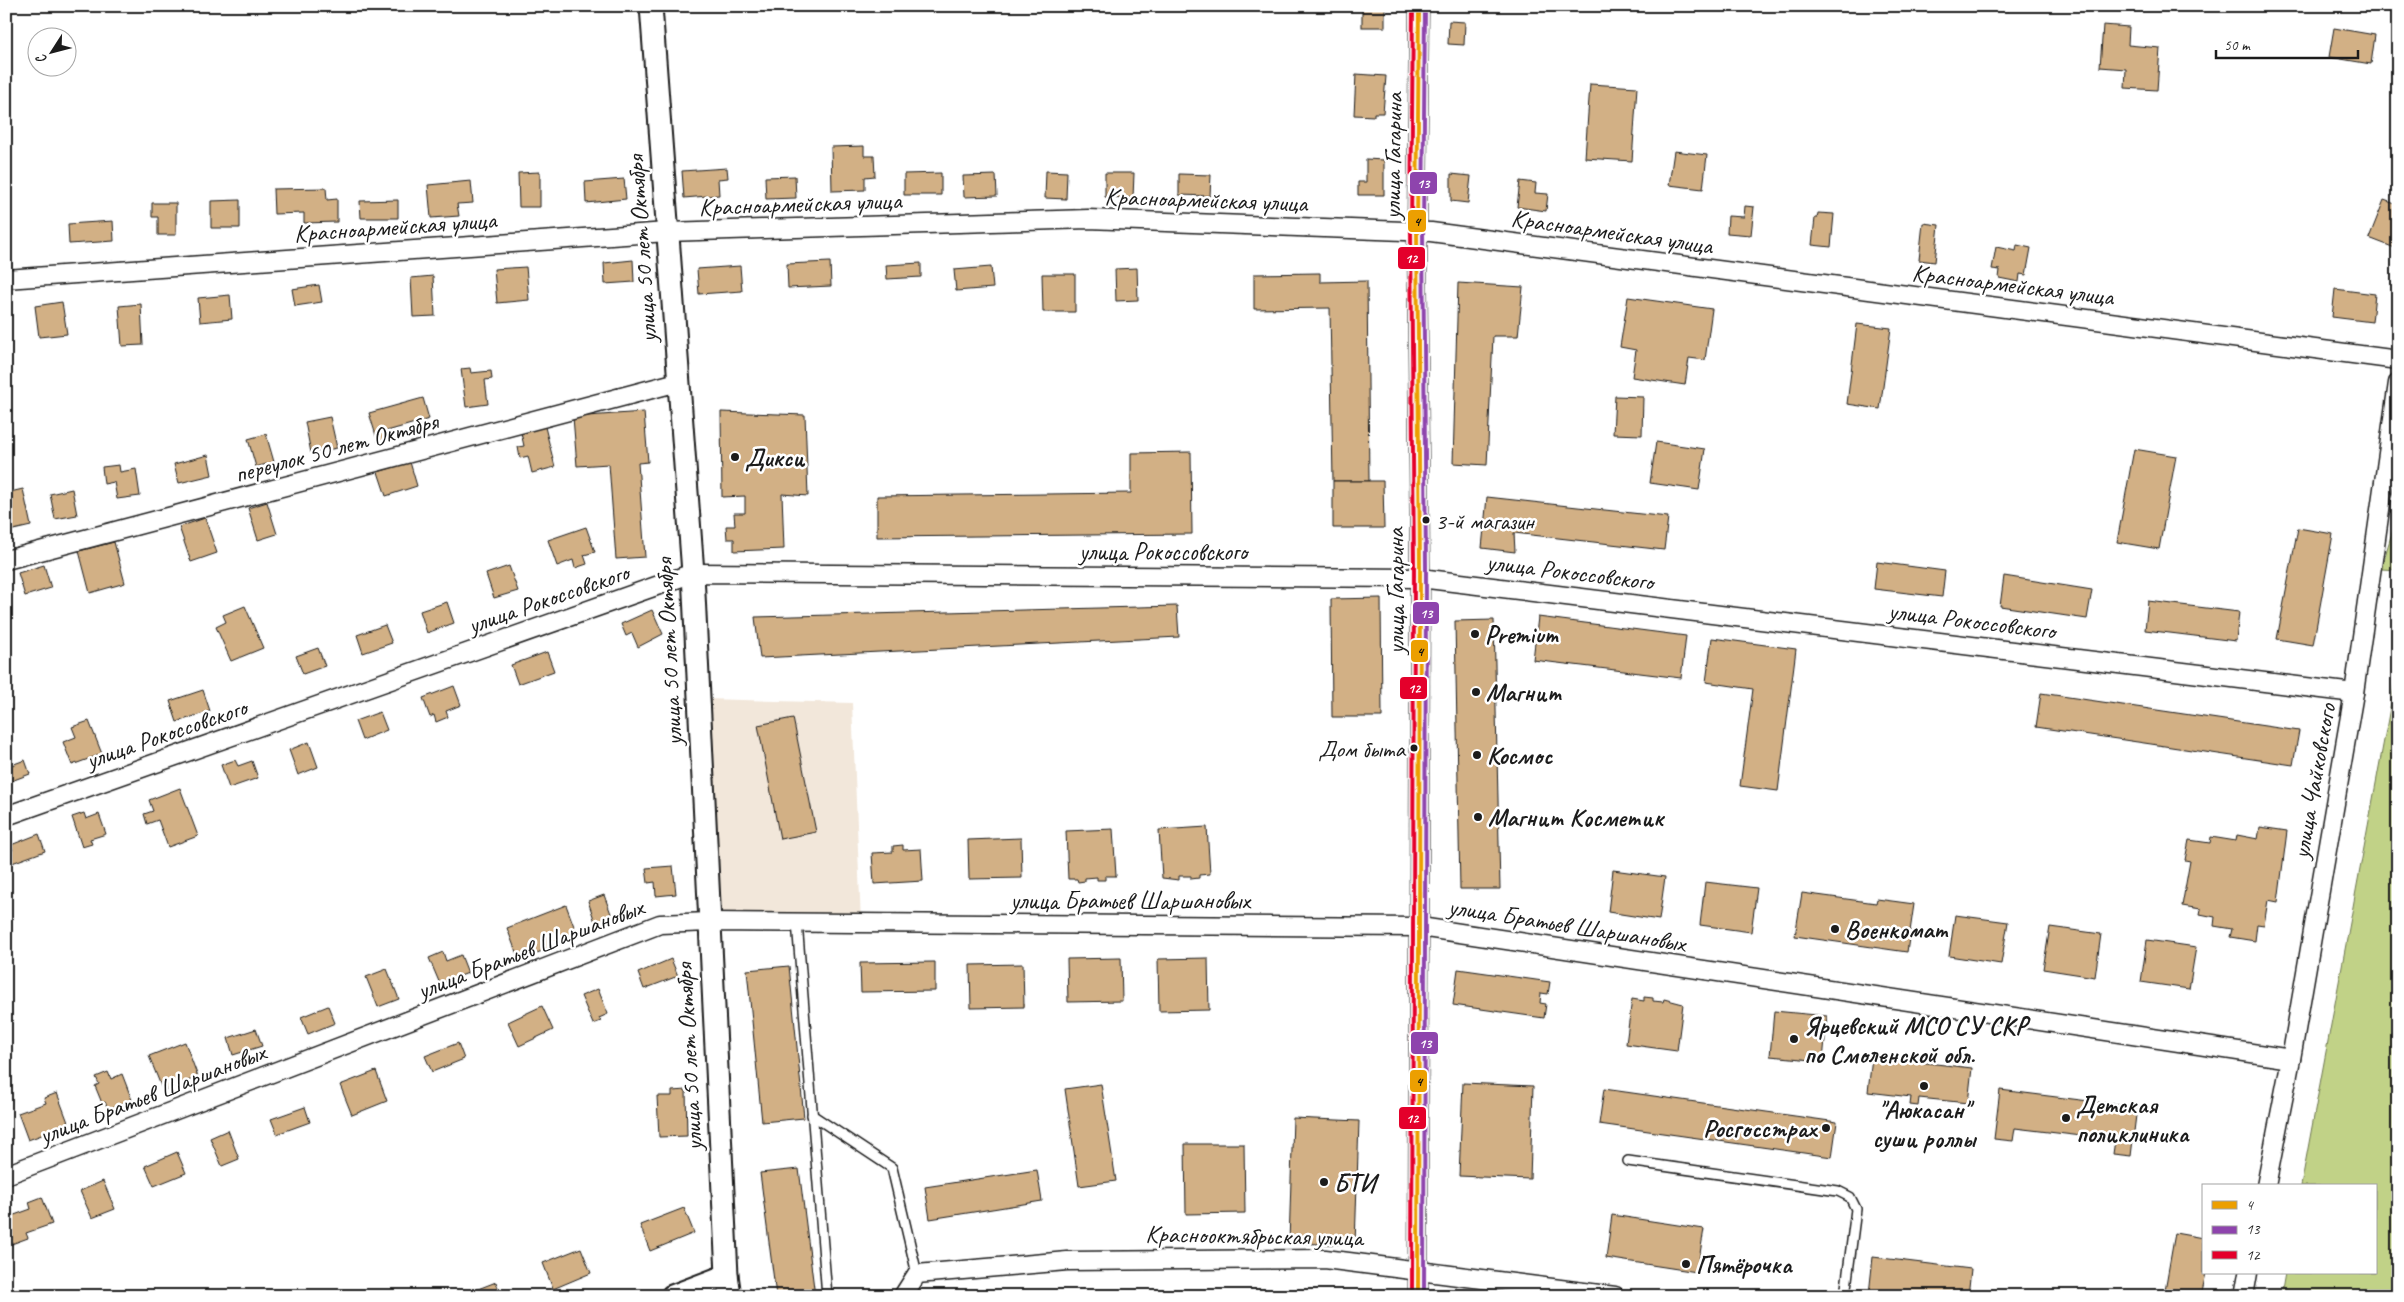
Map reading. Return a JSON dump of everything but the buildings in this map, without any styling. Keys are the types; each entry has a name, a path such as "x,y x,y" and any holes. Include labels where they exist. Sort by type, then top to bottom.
{"street":[{"name":"улица 50 лет Октября","path":"651,6 692,573 727,1275 730,1296"},
{"name":"улица Гагарина","path":"1418,1296 1420,578 1416,231 1419,6"},
{"name":"Красноармейская улица","path":"6,279 667,232 1088,219 1416,231 2398,360"},
{"name":"переулок 50 лет Октября","path":"6,560 678,382"},
{"name":"улица Чайковского","path":"2266,1184 2291,1058 2354,692 2398,383"},
{"name":"улица Рокоссовского","path":"6,816 692,573 1420,578 2354,692"},
{"name":"улица Братьев Шаршановых","path":"6,1175 660,924 797,922 1420,927 2291,1058"},
{"name":"Краснооктябрьская улица","path":"917,1274 1067,1261 1325,1259 1615,1296"},
{"path":"903,1296 917,1274"},
{"path":"2244,1296 2248,1274"},
{"path":"672,1296 727,1275"}],"lane":[{"path":"797,922 827,1296"},
{"path":"812,1115 892,1168 917,1274"},
{"path":"1628,1161 1838,1191 1850,1197 1856,1209 1845,1296"}],"shaded area":[{"path":"704,699 852,703 861,923 709,922"}],"green space":[{"path":"2398,513 2398,570 2381,569"},
{"path":"2398,665 2398,1296 2281,1296 2285,1274 2376,1274 2376,1184 2301,1184"}],"transit line":[{"name":"12","path":"1412,1296 1414,567 1411,231 1413,6"},
{"name":"4","path":"1418,1296 1420,567 1417,231 1419,6"},
{"name":"13","path":"1424,1296 1426,567 1423,231 1425,6"}],"place":[{"name":"Дикси","path":"735,457"},
{"name":"3-й магазин","path":"1426,520"},
{"name":"Premium","path":"1475,634"},
{"name":"Магнит","path":"1476,692"},
{"name":"Дом быта","path":"1414,748"},
{"name":"Космос","path":"1477,755"},
{"name":"Магнит Косметик","path":"1478,817"},
{"name":"Военкомат","path":"1835,929"},
{"name":"Ярцевский МСО СУ СКР по Смоленской обл.","path":"1794,1039"},
{"name":"\"Аюкасан\" суши роллы","path":"1924,1086"},
{"name":"Детская поликлиника","path":"2066,1118"},
{"name":"Росгосстрах","path":"1826,1128"},
{"name":"БТИ","path":"1324,1182"},
{"name":"Пятёрочка","path":"1686,1264"}]}
